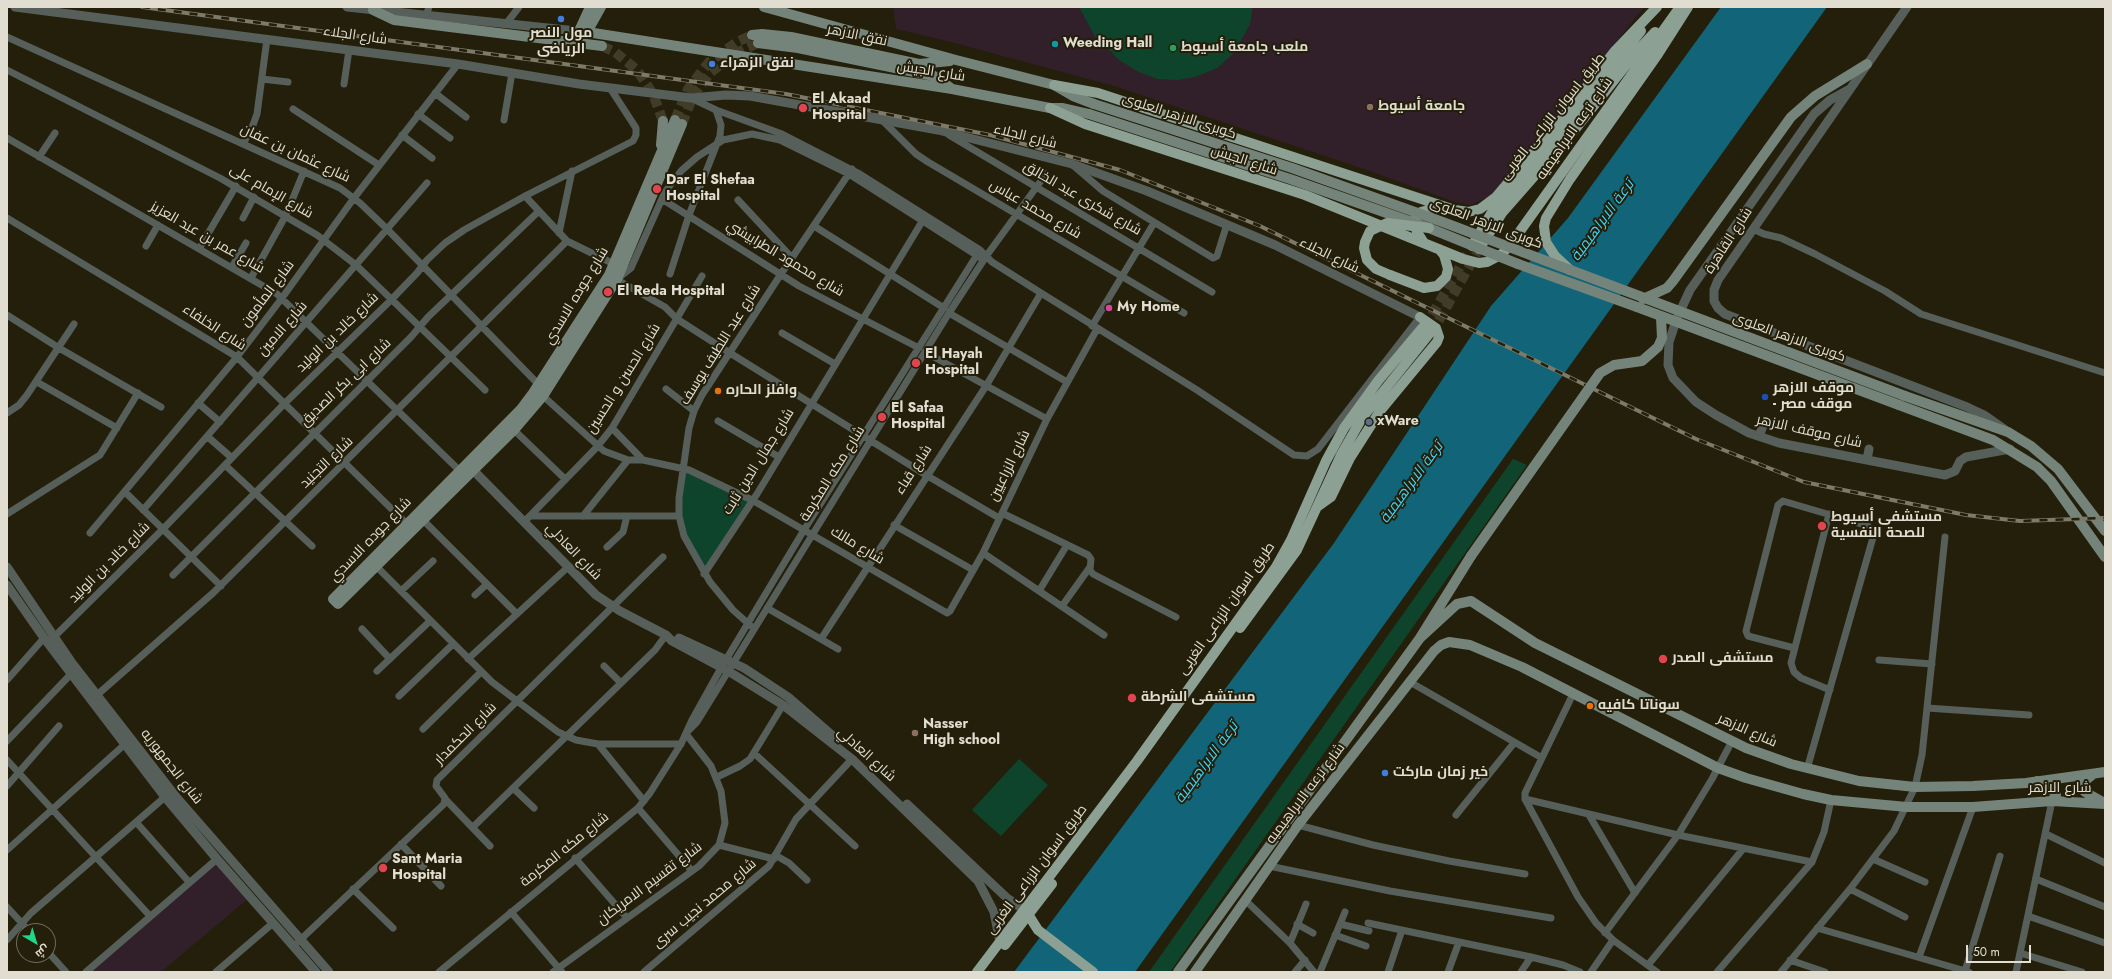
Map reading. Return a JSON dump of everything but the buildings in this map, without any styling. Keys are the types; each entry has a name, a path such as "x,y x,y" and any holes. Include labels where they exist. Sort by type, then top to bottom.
{"main road":[{"path":"583,32 590,7"},
{"path":"583,32 601,7"},
{"name":"شارع الجيش","path":"764,7 956,60 1098,93 1441,206 1461,211 1474,211"},
{"name":"شارع ترعه الابراهيميه","path":"1474,211 1486,206 1496,197 1560,121 1618,47 1658,7"},
{"name":"طريق اسوان الزراعى الغربى","path":"1658,7 1550,145 1492,212 1475,247 1502,213 1573,132 1640,49 1680,7"},
{"name":"شارع ترعه الابراهيميه","path":"1487,262 1502,254 1513,241 1680,7"},
{"path":"1571,271 1550,250 1544,234 1546,218 1570,179 1658,54 1688,7"},
{"path":"373,10 394,20 602,46"},
{"name":"شارع الجيش","path":"583,32 952,89 1050,108 1085,124 1305,195 1471,262 1487,262"},
{"name":"نفق الازهر","path":"952,89 937,78 930,75 755,39 762,34 791,37 919,64 956,60"},
{"path":"1643,299 1657,294 1673,282 1791,117 1806,102 1867,64"},
{"name":"كوبرى الازهر العلوى","path":"1054,84 1073,96 1094,104 1292,168 1440,221 1643,299 1905,396"},
{"name":"كوبرى الازهر العلوى","path":"1050,108 1063,108 1089,114 1290,179 1428,228 1518,264 1993,440 2010,449"},
{"path":"658,160 663,121"},
{"name":"شارع جوده الاسدي","path":"374,564 410,528 460,470 521,409 539,385 613,277 614,264 658,160 678,122 661,174 613,277 543,396 514,430 424,521 410,528"},
{"path":"1424,243 1417,232 1415,225 1416,217 1421,212 1441,206"},
{"path":"1428,228 1387,223 1370,231 1364,248 1367,260 1376,269 1390,276 1424,288 1437,286 1446,277 1448,269 1444,255 1439,249"},
{"path":"1420,638 1471,556 1600,373 1614,365 1642,361 1658,347 1662,338 1661,317"},
{"path":"1317,507 1331,497 1350,458 1380,411 1437,342 1439,338 1436,328 1424,326"},
{"name":"طريق اسوان الزراعى الغربى","path":"977,972 1026,912 1288,564 1304,536 1340,455 1358,424 1389,382 1424,326"},
{"name":"طريق اسوان الزراعى الغربى","path":"1072,851 1276,566 1291,540 1326,461 1344,428 1378,381 1424,326"},
{"name":"شارع القاهرة","path":"1905,396 2008,432 2031,446 2058,469 2105,531"},
{"path":"2010,449 2037,467 2051,481 2105,557"},
{"name":"شارع الازهر","path":"1420,638 1457,604 1471,602 1542,647 1732,741 1776,760 1859,781 1915,787 1973,786 2037,781 2092,775 2105,772"},
{"name":"شارع ترعه الابراهيميه","path":"1178,972 1420,638"},
{"name":"شارع ترعه الابراهيميه","path":"1195,972 1298,825 1434,651 1441,645 1449,642"},
{"name":"شارع الازهر","path":"1449,642 1470,645 1498,656 1718,768 1760,782 1831,800 1907,807 1973,807 2052,801 2105,803"},
{"path":"2092,775 2082,783 2082,788 2085,792 2105,803"},
{"path":"2037,781 2044,787 2055,791 2055,798 2052,801"},
{"path":"1026,912 1038,930 1093,972"},
{"name":"طريق اسوان الزراعى الغربى","path":"985,972 1019,928 1026,912"},
{"path":"1213,922 1224,929"},
{"path":"1019,928 1038,930"}],"street":[{"name":"شارع الجلاء","path":"14,7 458,64 610,88 691,98 744,95 880,118 938,130 1072,164 1148,191 1227,224 1325,269 1424,326 1313,454 1301,456 1294,455 1197,390 1041,294 851,172 782,134 716,110 691,98"},
{"name":"شارع الجيش","path":"346,7 373,10 428,11 506,24 583,32"},
{"path":"506,24 519,7"},
{"name":"شارع القاهرة","path":"1907,7 1753,229 1714,290 1714,301 1718,308 1725,314 1967,407 1996,423 2008,432"},
{"name":"شارع عثمان بن عفان","path":"7,37 340,188 354,198 386,228 539,385"},
{"path":"243,144 255,120 267,39"},
{"path":"344,84 349,50"},
{"name":"شارع المأمون","path":"90,533 237,357 325,240 354,198 458,64"},
{"name":"شارع الإمام على","path":"7,70 236,186 325,240 356,266 485,390"},
{"path":"504,120 512,73"},
{"path":"262,79 288,82"},
{"name":"شارع خالد بن الوليد","path":"54,637 163,529 285,403 391,300 434,253 454,236 525,196 635,138 636,128 610,88"},
{"name":"شارع موقف الازهر","path":"1850,89 1830,100 1814,114 1690,290 1682,304 1672,333 1667,354 1668,365 1673,378 1696,402 1716,415 1759,436 1779,442 1945,475 1955,471 1960,462 1966,457 2010,449"},
{"path":"434,94 466,117"},
{"path":"293,109 379,165"},
{"path":"670,274 689,215 715,145 720,136 721,125 716,110"},
{"path":"418,114 450,138"},
{"name":"شارع محمد عباس","path":"880,118 922,158 1184,313"},
{"name":"شارع شكرى عبد الخالق","path":"938,130 1212,292"},
{"path":"39,157 55,133"},
{"path":"402,135 432,158"},
{"name":"شارع الجلاء","path":"715,145 742,135 771,137 851,172 923,220 979,253"},
{"name":"شارع عمر بن عبد العزيز","path":"7,138 251,278 282,298 460,470"},
{"name":"شارع جوده الاسدي","path":"613,277 627,272 634,262 662,199 681,171 697,157 715,145"},
{"path":"1072,164 1096,186 1214,258 1217,256 1227,224"},
{"path":"251,278 286,215 304,171"},
{"path":"559,233 572,171"},
{"name":"شارع عبد اللطيف يوسف","path":"751,626 732,610 704,574 684,536 679,516 679,498 694,411 780,274 851,172"},
{"name":"شارع مكه المكرمة","path":"946,310 1046,174"},
{"name":"شارع الامين","path":"143,510 356,266 386,228 427,183"},
{"path":"199,249 236,186"},
{"path":"525,196 567,241 614,264"},
{"path":"243,218 254,197"},
{"name":"شارع محمود الطرابيشي","path":"662,199 780,274 1047,419"},
{"path":"738,200 792,258"},
{"name":"شارع ابى بكر الصديق","path":"173,575 254,492 368,381 451,294 539,211"},
{"name":"شارع الخلفاء","path":"7,218 237,357 410,528"},
{"name":"شارع جمال الدين ثابت","path":"704,574 779,457 862,318 923,220"},
{"name":"شارع الزراعيين","path":"945,613 950,611 983,552 1047,419 1122,276 1154,222"},
{"path":"146,246 158,225"},
{"path":"814,226 946,310 1067,382"},
{"path":"1753,229 1764,234 1781,238 1815,254 1885,291 1922,314 2105,373"},
{"name":"شارع التجنيد","path":"97,695 221,586 567,241"},
{"path":"232,267 246,243"},
{"name":"شارع مكه المكرمة","path":"751,626 767,608 870,439 979,253"},
{"name":"شارع الحسن و الحسين","path":"527,519 598,447 612,428 702,276"},
{"path":"613,277 665,308 677,319 730,353 812,402 926,475 1001,515 1090,557 1092,562 1090,567 1062,606"},
{"name":"شارع قباء","path":"821,639 926,475 986,386 1041,294"},
{"path":"7,315 59,348 162,407"},
{"path":"7,413 23,400 37,382 74,324"},
{"path":"782,333 835,364"},
{"name":"شارع مكه المكرمة","path":"439,972 644,802 682,744 692,720 751,626 804,530 862,435 922,350"},
{"path":"37,382 117,428"},
{"path":"666,389 694,411"},
{"path":"7,514 96,458 103,451 138,393"},
{"name":"شارع مالك","path":"543,396 598,447 612,455 628,460 643,460 683,468 752,500 945,613"},
{"path":"198,403 220,422"},
{"path":"718,421 779,457"},
{"path":"1759,436 1762,426"},
{"path":"612,428 643,460"},
{"path":"514,430 565,479"},
{"path":"208,437 232,458"},
{"path":"1867,460 1870,449"},
{"path":"582,516 628,460"},
{"path":"225,465 312,546"},
{"name":"شارع العادلي","path":"474,470 527,519 588,588 612,607 666,635 675,637 788,697 803,708 1004,895 1026,912"},
{"path":"125,492 221,586"},
{"path":"1794,648 1748,636 1746,633 1779,503 1783,501 1868,526 1873,531 1874,538 1807,769"},
{"path":"1829,514 1791,663 1797,675 1805,681 1830,690"},
{"path":"527,519 582,516 679,516"},
{"path":"606,547 623,532 628,516"},
{"path":"424,521 517,614"},
{"path":"894,525 973,570"},
{"path":"1781,972 1850,889 1894,831 1907,807 1915,787 1921,764 1945,536"},
{"path":"1039,591 1067,545"},
{"path":"983,552 1104,635"},
{"name":"شارع الحكمدار","path":"490,846 446,800 436,786 437,780 663,557"},
{"path":"401,591 433,561"},
{"path":"374,564 481,672 516,702 550,728 566,736 598,744 682,744"},
{"name":"شارع الجمهوريه","path":"7,567 54,637 97,695 177,798 297,943 316,972"},
{"path":"468,659 568,567"},
{"path":"1090,567 1093,574 1176,617"},
{"path":"476,595 487,584"},
{"name":"شارع الجمهوريه","path":"7,585 44,638 165,797 273,923 329,972"},
{"path":"767,608 838,649"},
{"path":"377,671 430,621"},
{"path":"362,629 390,659"},
{"path":"473,827 655,650 666,635"},
{"path":"7,680 44,638"},
{"path":"399,696 453,644"},
{"path":"1879,660 1932,664"},
{"name":"شارع العادلي","path":"727,665 783,705 852,758 978,881 994,912 1000,942"},
{"path":"604,666 620,683"},
{"path":"423,729 481,672"},
{"path":"7,740 71,674"},
{"path":"1410,682 1542,758"},
{"path":"1572,694 1525,793 1525,799 1587,911 1605,933 1613,940 1657,972"},
{"path":"717,777 745,763 755,754 783,705"},
{"path":"1927,708 2029,714"},
{"path":"7,786 59,726"},
{"name":"شارع تقسيم الامريكان","path":"558,971 627,918 692,871 707,859 719,845 725,824 724,805 717,777 704,754 687,733"},
{"path":"1605,933 1678,835 1718,768 1732,741"},
{"path":"1456,814 1514,743"},
{"path":"598,744 644,802"},
{"path":"7,850 124,745"},
{"path":"755,754 855,846"},
{"name":"شارع محمد نجيب سرى","path":"644,972 763,872 774,857 790,827 809,804 852,758"},
{"path":"7,760 150,916"},
{"path":"513,788 534,808"},
{"path":"23,923 31,913 165,797"},
{"path":"1525,799 1678,835 1812,862"},
{"path":"297,943 446,800"},
{"path":"1717,972 1812,862 1824,832 1831,800"},
{"path":"2016,972 2052,801"},
{"path":"1919,957 1973,807"},
{"path":"638,808 692,871"},
{"path":"1589,815 1635,893"},
{"path":"136,822 190,882"},
{"path":"1298,825 1374,845 1449,861 1525,874"},
{"path":"2046,834 2105,863"},
{"path":"401,844 441,886"},
{"path":"719,845 774,857 789,863 807,880"},
{"path":"1648,965 1743,849"},
{"path":"1818,928 1967,971 2000,856"},
{"path":"575,858 627,918"},
{"path":"86,972 217,859"},
{"path":"1873,859 1925,882"},
{"path":"1269,866 1390,891 1551,918"},
{"path":"2036,879 2105,907"},
{"path":"353,889 393,928"},
{"path":"1850,889 1905,917"},
{"path":"1245,900 1290,942 1314,972"},
{"path":"1290,942 1306,904"},
{"path":"7,907 21,923"},
{"path":"511,912 558,971"},
{"path":"1320,972 1345,912"},
{"path":"2028,916 2105,943"},
{"path":"216,972 273,923"},
{"path":"1368,923 1530,957 1563,965 1580,972"},
{"path":"1297,924 1313,933"},
{"path":"1340,924 1369,931"},
{"path":"7,940 16,930"},
{"path":"1388,972 1402,930"},
{"path":"1335,935 1366,946"},
{"path":"1591,972 1613,940"},
{"path":"1448,972 1459,942"},
{"path":"2020,953 2082,972"},
{"path":"1521,972 1530,957"},
{"path":"1295,972 1305,960"},
{"path":"1790,960 1825,972"},
{"path":"56,961 66,972"}],"shaded area":[{"name":"جامعة أسيوط","path":"893,7 1644,7 1546,131 1490,196 1471,205 1455,202 1370,171 1114,86 951,42 896,29"},
{"path":"217,859 250,897 161,972 86,972"}],"green space":[{"name":"ملعب جامعة أسيوط","path":"1079,7 1252,7 1252,10 1250,24 1234,53 1217,68 1195,77 1177,80 1157,79 1139,72 1119,60 1101,41 1098,42"},
{"path":"1513,459 1527,465 1170,972 1149,972"},
{"path":"683,468 751,500 704,572 693,552 680,517"},
{"path":"1019,759 1048,785 1001,836 972,810"}],"water":[{"name":"ترعة الابراهيمية","path":"1721,7 1827,7 1135,972 1014,972 1334,543 1491,306 1568,218"}],"tunnel":[{"path":"675,120 688,89 709,62 737,42 752,35"},
{"path":"682,124 693,96 710,73 732,55 758,43"},
{"path":"602,46 615,52 637,70 653,94 663,121"},
{"path":"1423,327 1432,315 1472,246"},
{"path":"1430,333 1438,322 1479,249"}],"railway":[{"path":"142,7 786,94 990,135 1120,170 1260,226 1696,439 1804,482 1966,515 2020,521 2105,518"}],"place":[{"name":"مول النصر الرياضى","path":"561,19"},
{"name":"Weeding Hall","path":"1055,44"},
{"name":"ملعب جامعة أسيوط","path":"1173,48"},
{"name":"نفق الزهراء","path":"712,64"},
{"name":"جامعة أسيوط","path":"1370,107"},
{"name":"El Akaad Hospital","path":"803,108"},
{"name":"Dar El Shefaa Hospital","path":"657,189"},
{"name":"El Reda Hospital","path":"608,292"},
{"name":"My Home","path":"1109,308"},
{"name":"El Hayah Hospital","path":"916,363"},
{"name":"وافلز الحاره","path":"718,391"},
{"name":"موقف الازهر - موقف مصر","path":"1765,397"},
{"name":"El Safaa Hospital","path":"882,417"},
{"name":"xWare","path":"1369,422"},
{"name":"مستشفى أسيوط للصحة النفسية","path":"1822,526"},
{"name":"مستشفى الصدر","path":"1663,659"},
{"name":"مستشفى الشرطة","path":"1132,698"},
{"name":"سوناتا كافيه","path":"1590,706"},
{"name":"Nasser High school","path":"915,733"},
{"name":"خير زمان ماركت","path":"1385,773"},
{"name":"Sant Maria Hospital","path":"383,868"}]}
